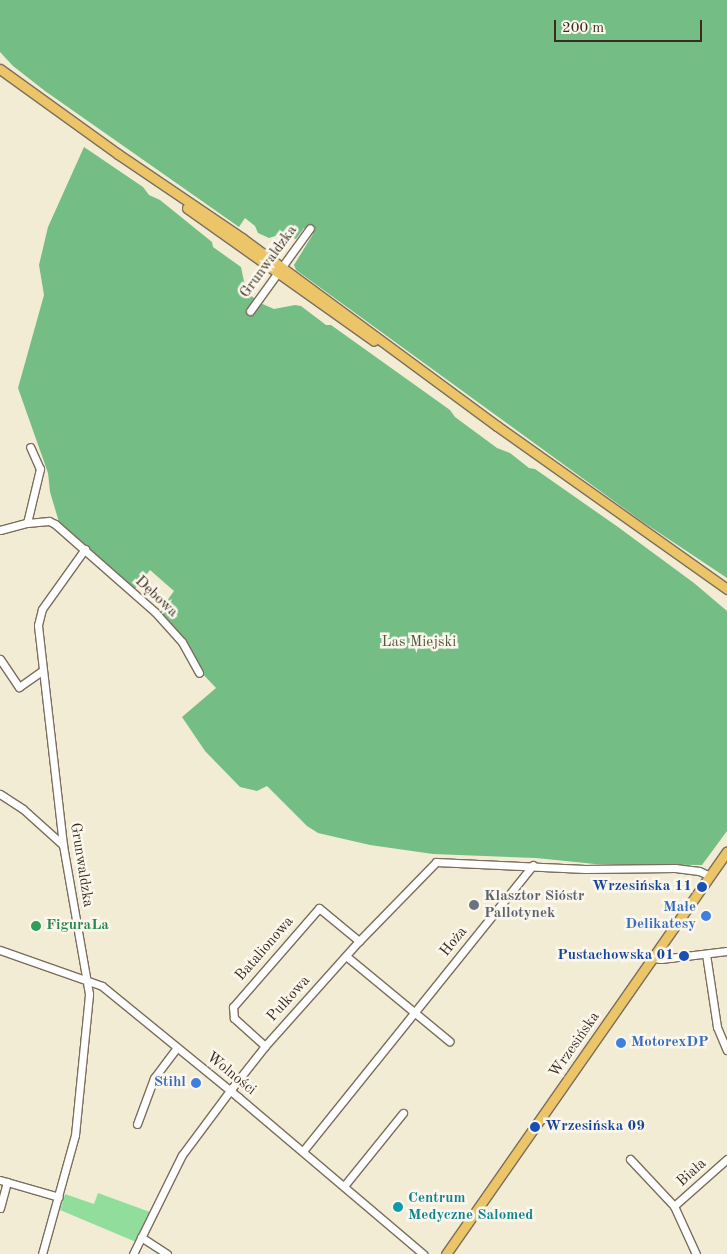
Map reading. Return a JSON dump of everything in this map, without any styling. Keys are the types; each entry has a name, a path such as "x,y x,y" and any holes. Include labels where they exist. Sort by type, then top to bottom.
{"main road":[{"path":"0,64 27,88"},
{"path":"0,69 727,589"},
{"name":"Wrzesińska","path":"446,1254 727,851"}],"street":[{"name":"Grunwaldzka","path":"250,311 310,228"},
{"path":"0,530 28,523 40,469 30,447"},
{"name":"Dębowa","path":"28,523 48,521 55,524 85,549 155,612 182,642 199,673"},
{"name":"Grunwaldzka","path":"42,1254 75,1135 89,994 63,845 42,671 40,616 42,609 85,549"},
{"path":"0,659 20,687 42,671"},
{"path":"0,794 23,809 63,845"},
{"name":"Pułkowa","path":"132,1254 182,1155 230,1090 265,1046 359,941 436,862 533,865"},
{"path":"533,865 585,869 675,868 699,871 710,876"},
{"name":"Hoża","path":"303,1151 533,865"},
{"name":"Batalionowa","path":"265,1046 234,1018 233,1007 319,908 359,941"},
{"name":"Wolności","path":"0,950 88,980 110,993 230,1090 423,1254"},
{"path":"653,958 658,960 727,951"},
{"path":"706,954 717,1027 727,1050"},
{"path":"346,956 449,1042"},
{"path":"137,1124 154,1078 177,1048"},
{"path":"344,1186 403,1113"},
{"path":"630,1158 674,1206 696,1254"},
{"name":"Biała","path":"674,1206 727,1159"},
{"path":"0,1208 3,1181 59,1197"},
{"path":"141,1237 167,1254"}],"green space":[{"path":"0,0 727,0 727,578 640,520 296,270 294,265 313,234 309,231 304,228 296,239 282,234 269,238 258,233 255,226 245,218 239,227 45,91 13,66 0,52"},
{"name":"Las Miejski","path":"84,147 143,187 149,195 160,200 212,242 213,247 241,267 246,291 257,301 309,231 258,302 274,309 295,305 301,306 326,325 331,325 450,410 455,417 497,448 510,453 529,468 535,469 618,527 694,583 727,611 727,831 702,865 595,864 536,858 433,854 370,845 318,833 307,826 267,786 257,791 240,787 205,751 182,717 216,688 202,673 184,640 159,612 174,591 150,570 134,590 59,522 50,492 48,473 18,388 44,295 39,265 48,227"},
{"path":"98,1193 150,1212 136,1242 60,1210 65,1194 94,1204"}],"place":[{"name":"Wrzesińska 11","path":"702,887"},
{"name":"Klasztor Sióstr Pallotynek","path":"474,905"},
{"name":"Małe Delikatesy","path":"706,916"},
{"name":"FiguraLa","path":"36,926"},
{"name":"Pustachowska 01","path":"684,956"},
{"name":"MotorexDP","path":"621,1043"},
{"name":"Stihl","path":"196,1083"},
{"name":"Wrzesińska 09","path":"535,1127"},
{"name":"Centrum Medyczne Salomed","path":"398,1207"}]}
